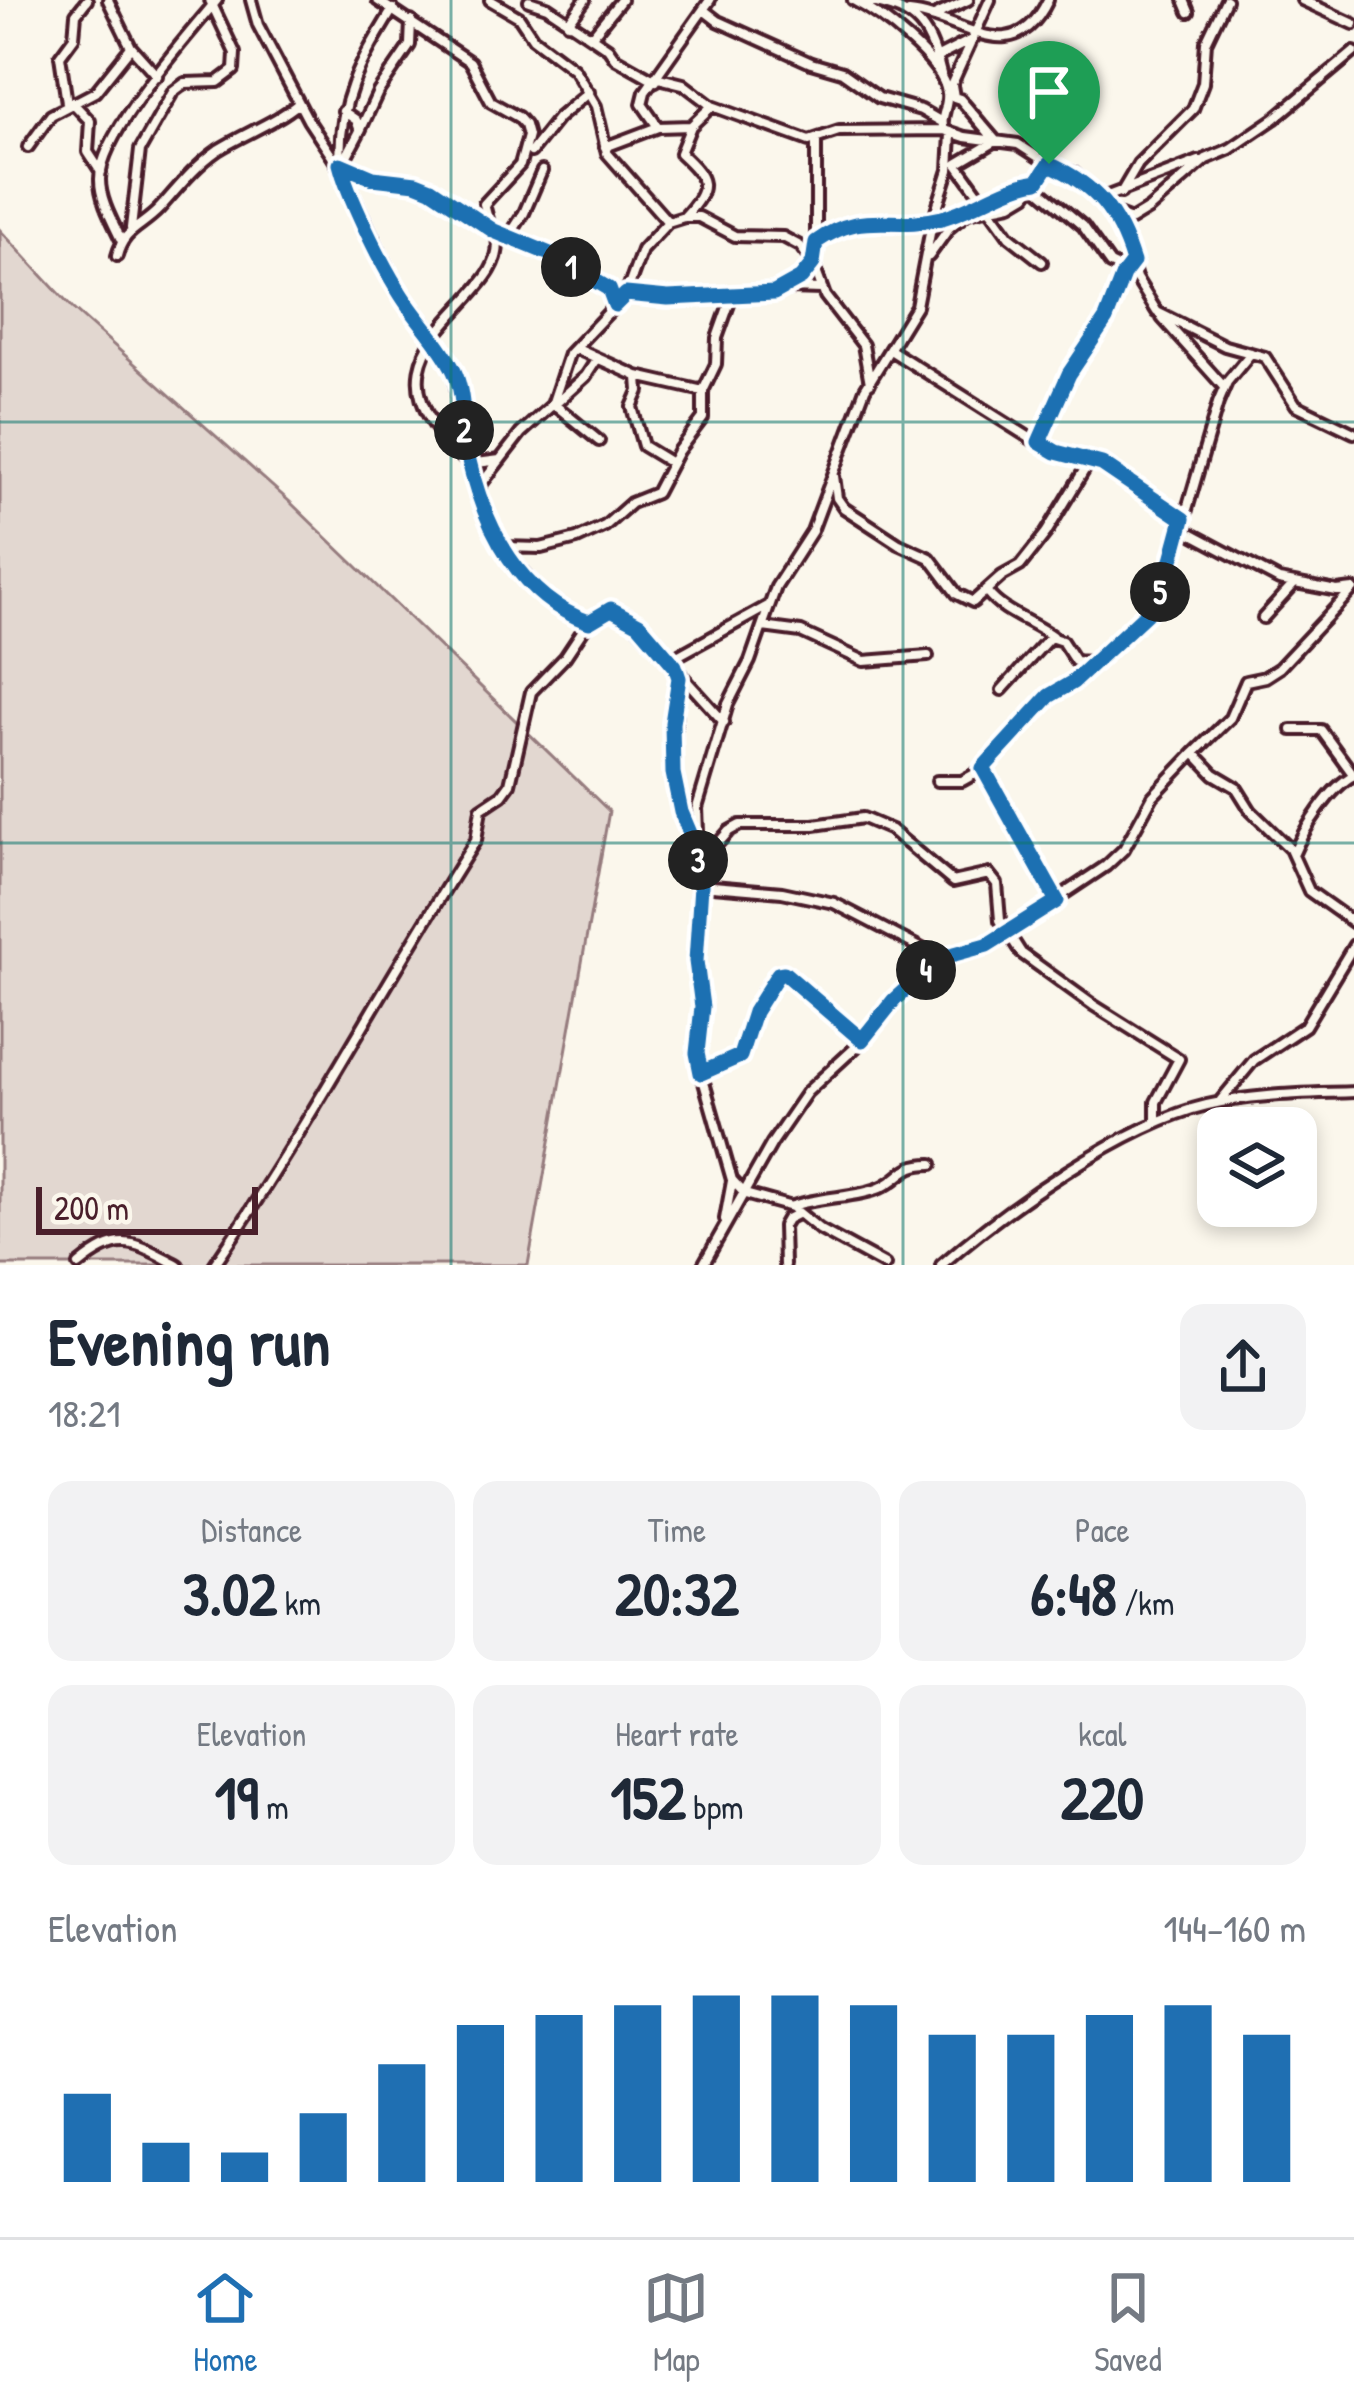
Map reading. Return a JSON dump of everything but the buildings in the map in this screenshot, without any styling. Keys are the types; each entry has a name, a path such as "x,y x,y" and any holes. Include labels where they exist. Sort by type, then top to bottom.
{"street":[{"path":"87,0 76,14 74,37 60,56 70,103 91,123 88,152 101,172"},
{"path":"108,0 131,47 157,76"},
{"path":"250,0 299,103 341,166 397,288 434,336 457,378 469,464 502,547 547,601 589,622"},
{"path":"377,0 470,62 491,102 518,117 528,136 520,165 484,204 499,245 488,270 434,336 420,370 419,390 437,427 469,464"},
{"path":"341,166 339,126 359,69 405,0"},
{"path":"490,0 517,15 533,38 574,69 598,110 605,147 668,222"},
{"path":"568,23 584,0"},
{"path":"591,36 620,0"},
{"path":"658,127 642,104 645,92 710,0"},
{"path":"855,0 934,16 975,38"},
{"path":"855,0 884,18 996,141"},
{"path":"947,87 990,0"},
{"path":"936,58 975,38 1020,33 1040,15 1048,0"},
{"path":"1184,0 1189,12"},
{"path":"1120,193 1138,164 1193,109 1202,89 1205,42 1226,0"},
{"path":"1302,0 1354,24"},
{"path":"517,15 529,1 547,8 608,48 614,57 658,79 683,84 712,106 816,140 839,131 945,129 1018,143 1049,164 1074,173 1112,213 1127,238 1136,278 1157,312 1225,388"},
{"path":"934,16 970,1"},
{"path":"122,242 102,193 101,172 121,125 213,2 235,53 234,70 218,82 185,82 173,92 140,150 131,228"},
{"path":"705,11 805,60 842,72 879,98 921,110 945,129"},
{"path":"909,12 926,32 947,87 945,129 953,167 1009,236 1042,262"},
{"path":"341,166 378,92 410,45 411,20"},
{"path":"28,147 43,124 70,103 95,92 131,47"},
{"path":"1100,200 1230,149 1354,52"},
{"path":"531,152 558,118 589,92"},
{"path":"117,256 131,228 158,211 178,184 217,151 253,128 281,118 299,103"},
{"path":"684,217 701,197 704,185 680,153 691,126 712,106"},
{"path":"344,111 356,120 360,131"},
{"path":"605,147 658,127 691,126"},
{"path":"789,288 813,263 816,140"},
{"path":"885,1265 819,1229 795,1210 745,1194 732,1180 697,1053 702,1007 696,949 701,885 697,808 728,704 770,604 788,565 812,531 870,384 916,305 933,219 953,167 996,141"},
{"path":"1127,238 1132,220 1206,159"},
{"path":"816,242 837,227 857,221 892,224 974,209 1021,185 1036,183 1049,164"},
{"path":"341,166 373,178 416,183 508,238 550,254 609,289 615,305"},
{"path":"508,238 542,171"},
{"path":"1036,183 1083,226 1110,264 1125,271"},
{"path":"928,258 950,229 974,209"},
{"path":"1112,213 1132,220"},
{"path":"551,408 564,364 626,294 642,250 668,222 684,217 699,217 734,236 783,237 800,246 813,263 821,290 859,336 870,384"},
{"path":"816,224 837,227"},
{"path":"1039,442 1069,374 1106,319 1133,262"},
{"path":"626,294 760,296 789,288 821,290"},
{"path":"502,547 555,546 595,531 631,503 656,493 703,418 703,391 716,364 717,338 732,296"},
{"path":"1157,312 1270,362 1296,405 1354,433"},
{"path":"577,349 638,376 703,391"},
{"path":"892,351 1056,452 1091,459 1247,566 1294,583 1337,591 1353,589"},
{"path":"937,781 962,781 983,768 1049,696 1068,686 1156,601 1225,388 1250,352"},
{"path":"478,488 521,433 586,376 597,359"},
{"path":"638,376 639,391 632,407 643,446 671,463"},
{"path":"551,408 598,441"},
{"path":"833,474 844,508 930,558 969,602 1020,566 1091,459"},
{"path":"469,464 501,460"},
{"path":"1263,619 1294,583"},
{"path":"703,1265 772,1143 807,1093 862,1040 894,1000 940,958 987,945 1057,901 1124,849 1153,796 1230,718 1246,681 1279,668 1353,589"},
{"path":"987,592 1001,608 1062,641 1075,661 1094,662"},
{"path":"673,663 770,604"},
{"path":"214,1265 280,1168 476,840 477,816 509,784 531,692 589,622 605,610 619,610 639,624 725,724"},
{"path":"763,627 811,635 840,653 865,661 928,656"},
{"path":"1002,690 1038,646 1053,637"},
{"path":"673,663 679,678 672,723 673,773 681,812 698,852"},
{"path":"1292,730 1321,730 1354,775 1340,784 1308,824 1294,854"},
{"path":"1194,753 1236,787 1251,811 1294,854 1309,891 1354,923"},
{"path":"983,768 1057,901"},
{"path":"698,866 740,825 871,819 953,882 981,873 992,875 1006,933 1030,962 1179,1058 1156,1102 1156,1120"},
{"path":"701,885 782,892 835,903 940,958"},
{"path":"1220,1102 1246,1068 1305,1026 1354,945"},
{"path":"701,1073 740,1056 754,1012 775,975 782,972 862,1040"},
{"path":"940,1265 983,1229 1156,1120 1220,1102 1354,1092"},
{"path":"784,1265 783,1226 795,1210 825,1196 878,1189 908,1166 932,1164"},
{"path":"722,1229 732,1180"},
{"path":"79,1265 121,1240 178,1265"}],"shaded area":[{"path":"0,230 72,308 290,502 609,811 528,1265 0,1265"}],"route":[{"path":"340,164 373,178 431,189 494,231 550,254 609,289 615,305 626,294 760,296 784,290 813,263 816,242 837,227 857,221 912,223 974,209 1038,181 1049,164 1074,173 1112,213 1127,238 1133,262 1106,319 1075,362 1039,442 1056,452 1102,464 1183,519 1167,578 1147,613 1073,682 1049,696 983,768 1057,901 987,945 940,958 905,988 862,1040 798,983 782,972 775,975 754,1012 740,1056 701,1073 697,1053 702,1007 696,949 701,885 698,852 681,812 673,773 672,723 679,678 675,666 639,624 619,610 605,610 589,622 547,601 502,547 469,464 457,378 434,336 397,288 340,164"}]}
